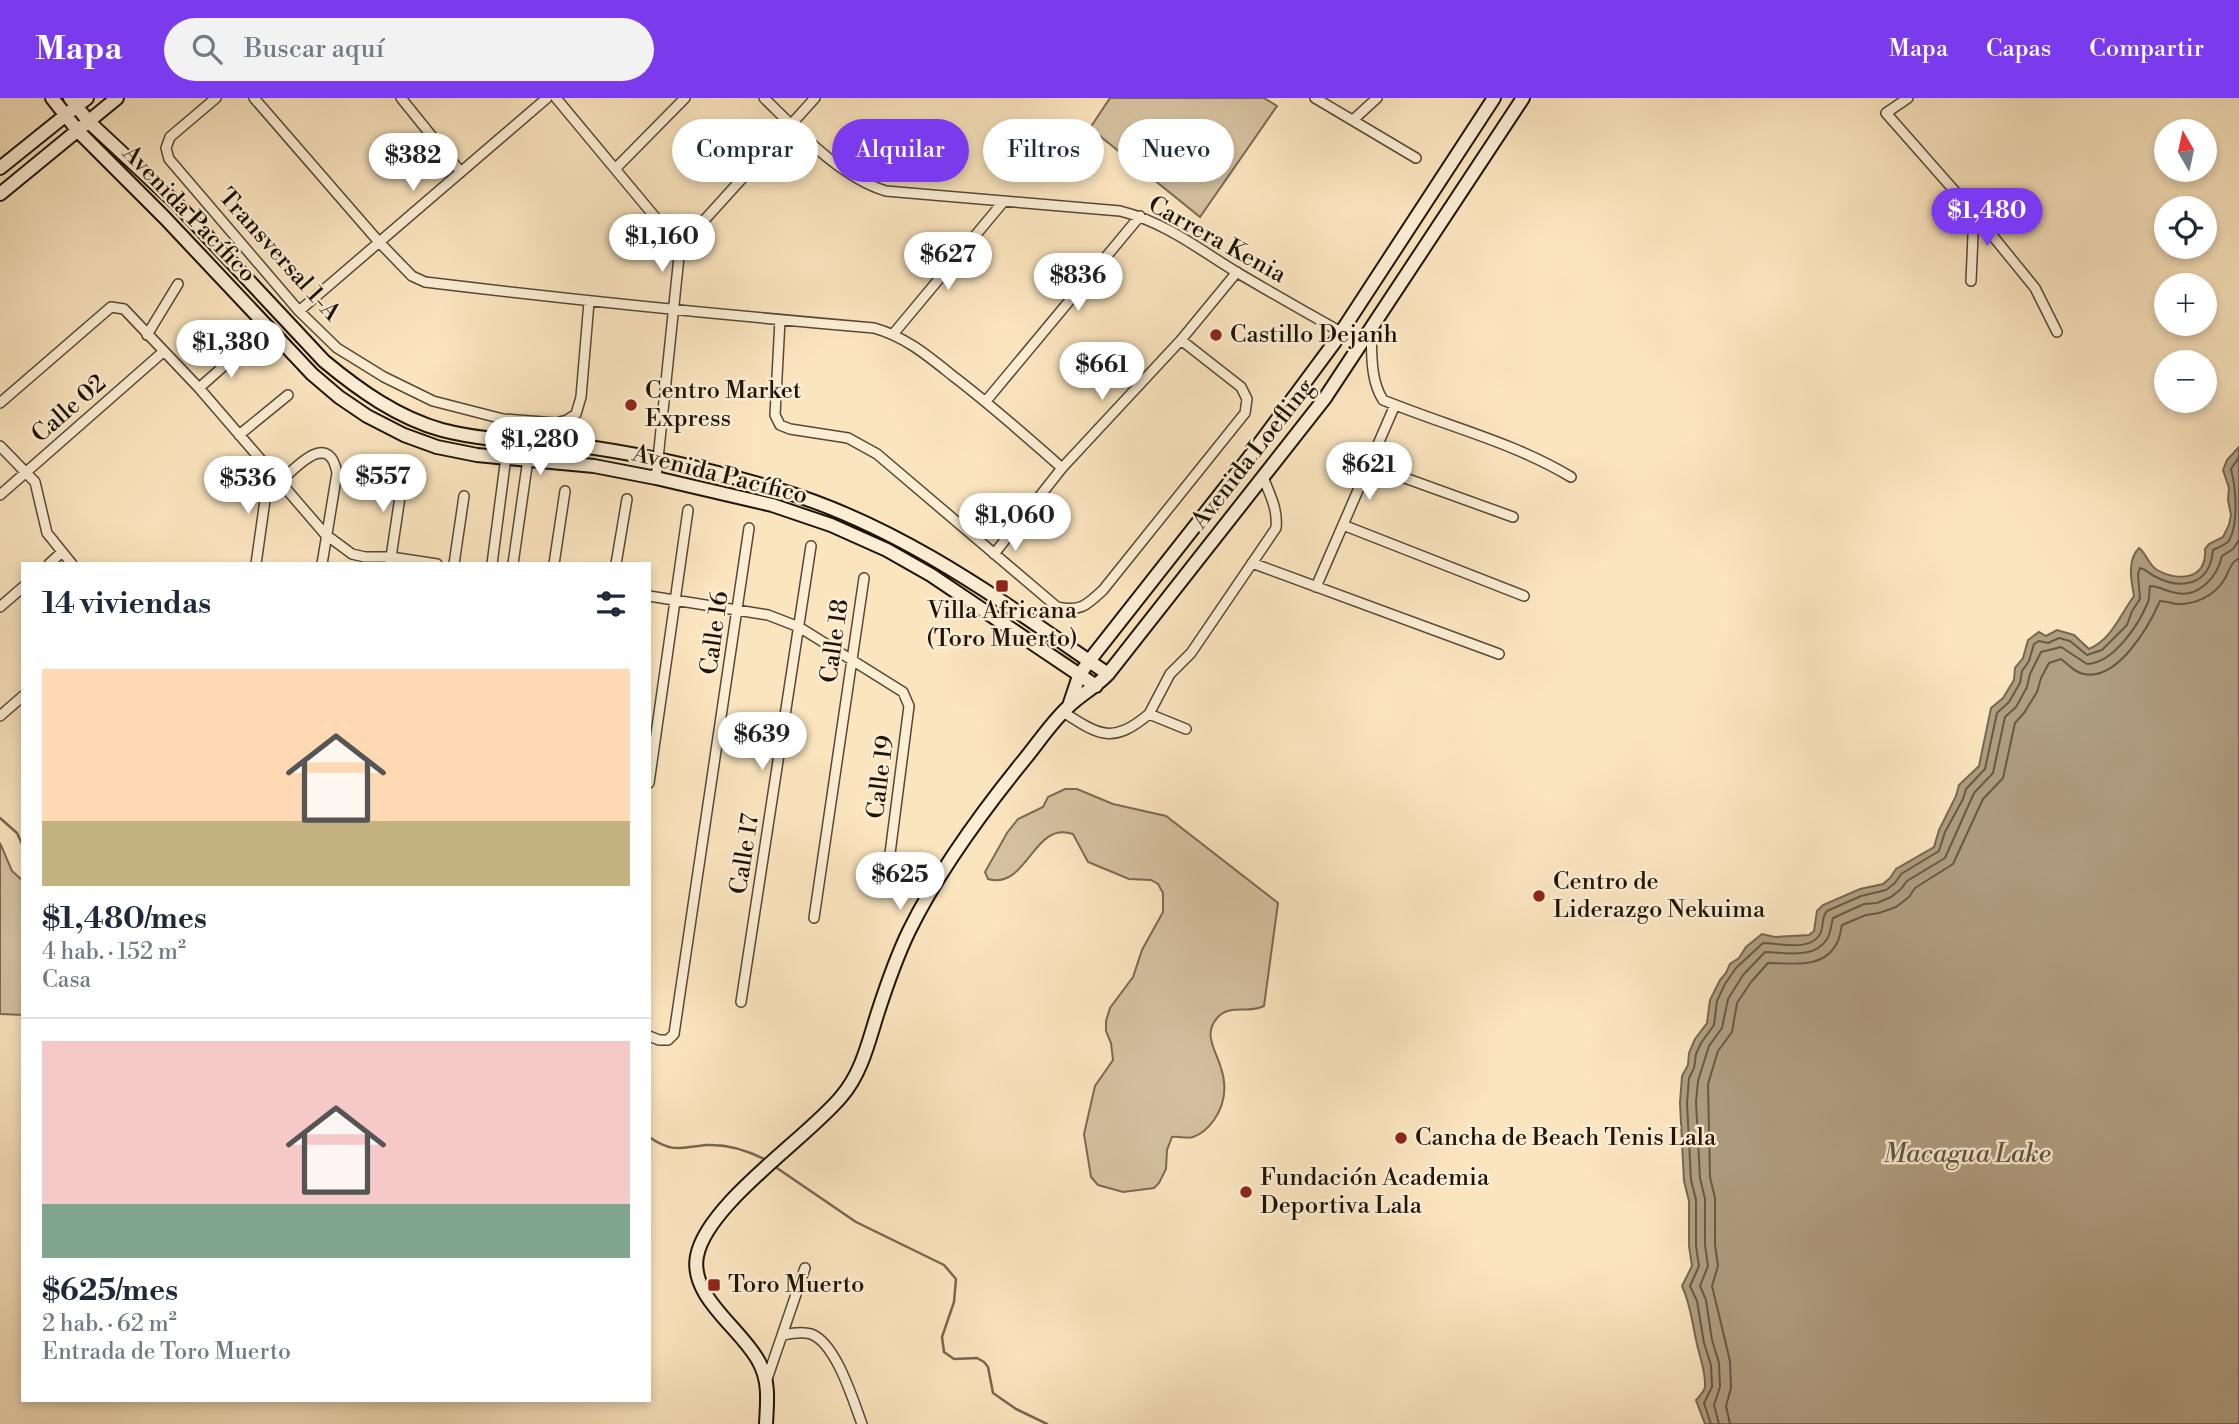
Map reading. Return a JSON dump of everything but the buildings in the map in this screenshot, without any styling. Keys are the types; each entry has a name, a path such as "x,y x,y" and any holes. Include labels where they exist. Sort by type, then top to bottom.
{"street":[{"name":"Avenida Pacífico","path":"52,98 78,131 312,374 358,410 404,435 437,447 477,455 594,466 656,478 772,505 831,526 887,550 980,607 1096,686"},
{"path":"0,168 65,116 73,102 88,98"},
{"path":"0,194 117,98"},
{"name":"Transversal 1-A","path":"216,98 170,137 166,148 169,159 299,311 337,348 384,377 433,401 503,419 556,423 576,414 581,397 589,302"},
{"path":"254,98 379,242 412,276 425,282 589,302 874,328 894,333 986,401 1062,468"},
{"path":"401,98 460,171"},
{"path":"299,311 547,98"},
{"path":"556,98 680,247"},
{"path":"616,168 685,98"},
{"name":"Carrera Kenia","path":"764,98 787,119"},
{"path":"797,119 816,98"},
{"path":"1315,98 1416,158"},
{"path":"1353,120 1377,98"},
{"name":"Avenida Loefling","path":"1066,709 1079,676 1089,661 1251,455 1341,332 1494,98"},
{"name":"Avenida Loefling","path":"1066,709 1108,674 1325,398 1523,98"},
{"path":"1908,98 1886,113 1974,213 2035,288 2057,332"},
{"name":"Avenida Pacífico","path":"73,102 89,122 178,205 324,361 376,401 442,430 480,437 597,449 658,460 777,489 837,510 895,535 979,586 1108,674"},
{"name":"Carrera Kenia","path":"818,147 851,176 869,186 886,191 1120,211 1139,216 1185,239 1341,332"},
{"path":"656,478 680,247 739,182"},
{"path":"894,333 1004,201"},
{"path":"1971,281 1974,213"},
{"path":"986,401 1139,216"},
{"path":"199,254 208,237"},
{"path":"994,554 1062,468 1181,340 1237,272"},
{"path":"147,335 178,284"},
{"path":"0,403 111,307 124,309 199,388 326,534 352,554 414,562"},
{"path":"780,320 775,415 780,425 848,438 877,454 1057,607 1073,610 1088,604 1103,590 1245,413 1247,399 1241,387 1181,340"},
{"path":"1371,329 1373,371 1377,391 1383,400 1510,447 1571,477"},
{"path":"199,388 243,349"},
{"name":"Calle 02","path":"0,495 163,352"},
{"path":"239,435 288,395"},
{"path":"1316,587 1395,405"},
{"path":"492,562 506,457 516,440 528,459 513,562"},
{"path":"0,446 36,482 47,533 70,562"},
{"path":"279,482 312,454 320,452 329,455 335,464 337,473 322,562"},
{"path":"1369,465 1513,517"},
{"path":"391,560 404,470"},
{"path":"256,562 270,472"},
{"path":"766,1382 754,1353 703,1291 698,1279 696,1263 708,1228 739,1194 832,1108 849,1087 865,1055 890,977 915,918 983,813 1066,709 1083,726 1103,734 1131,729 1149,714 1170,674 1191,653 1276,528 1274,504 1262,477"},
{"path":"554,562 565,491"},
{"path":"454,562 464,496"},
{"path":"616,562 627,499"},
{"path":"651,769 688,510"},
{"path":"1343,525 1524,596"},
{"name":"Calle 16","path":"651,1037 668,1040 674,1034 748,528"},
{"name":"Calle 17","path":"741,1002 811,546"},
{"path":"51,562 62,552"},
{"path":"1252,563 1499,654"},
{"name":"Calle 18","path":"814,918 864,578"},
{"path":"0,607 21,589"},
{"path":"651,596 768,615 799,626 852,658"},
{"name":"Calle 19","path":"852,658 903,692 909,706 888,869"},
{"path":"0,716 21,698"},
{"path":"1149,714 1186,729"},
{"path":"766,1424 766,1382 805,1268"},
{"path":"783,1335 809,1333 825,1345 841,1373 862,1424"}],"shaded area":[{"path":"1110,98 1264,98 1277,106 1234,168 1234,119 1118,119 1118,151 1104,139 1104,119 1096,119"},
{"path":"1157,182 1224,182 1200,217"},
{"path":"1065,789 1077,789 1113,804 1166,816 1278,903 1264,1006 1223,1013 1213,1023 1211,1030 1224,1081 1221,1108 1212,1123 1199,1134 1190,1138 1172,1137 1167,1150 1166,1169 1154,1188 1123,1192 1098,1185 1091,1177 1084,1134 1095,1086 1113,1060 1106,1031 1110,1008 1133,977 1142,950 1163,912 1163,893 1158,884 1151,880 1129,879 1088,862 1073,834 1060,832 1039,845 1013,875 1001,880 988,879 985,872 1018,819 1043,807 1048,797"},
{"path":"0,843 12,871 21,879 21,1015 0,1014"}],"water":[{"name":"Macagua Lake","path":"2239,447 2239,1424 1705,1424 1696,1400 1705,1387 1704,1370 1682,1286 1692,1266 1680,1103 1682,1076 1688,1065 1689,1053 1707,1023 1710,1000 1720,980 1730,964 1762,934 1775,937 1809,935 1814,931 1817,911 1823,905 1860,889 1883,884 1896,869 1934,847 1959,785 1979,766 1991,708 2003,698 2014,680 2015,668 2023,658 2028,640 2039,632 2046,636 2057,630 2074,635 2089,649 2097,645 2115,626 2134,596 2131,564 2139,548 2154,568 2165,574 2182,577 2196,572 2201,567 2205,549 2223,537 2229,525 2229,488 2223,470 2227,460"}],"waterway":[{"path":"0,818 17,833 21,842"},
{"path":"651,1138 671,1148 707,1145 730,1147 766,1160"},
{"path":"774,1166 856,1222 944,1265 956,1279 954,1302 942,1337 944,1352 954,1359 977,1358 984,1362 988,1367 993,1393 1016,1409 1047,1424"}],"place":[{"name":"Castillo Dejanh","path":"1216,335"},
{"name":"Centro Market Express","path":"631,405"},
{"name":"Villa Africana (Toro Muerto)","path":"1002,586"},
{"name":"Centro de Liderazgo Nekuima","path":"1539,896"},
{"name":"Cancha de Beach Tenis Lala","path":"1401,1138"},
{"name":"Fundación Academia Deportiva Lala","path":"1246,1192"},
{"name":"Toro Muerto","path":"714,1285"}]}
